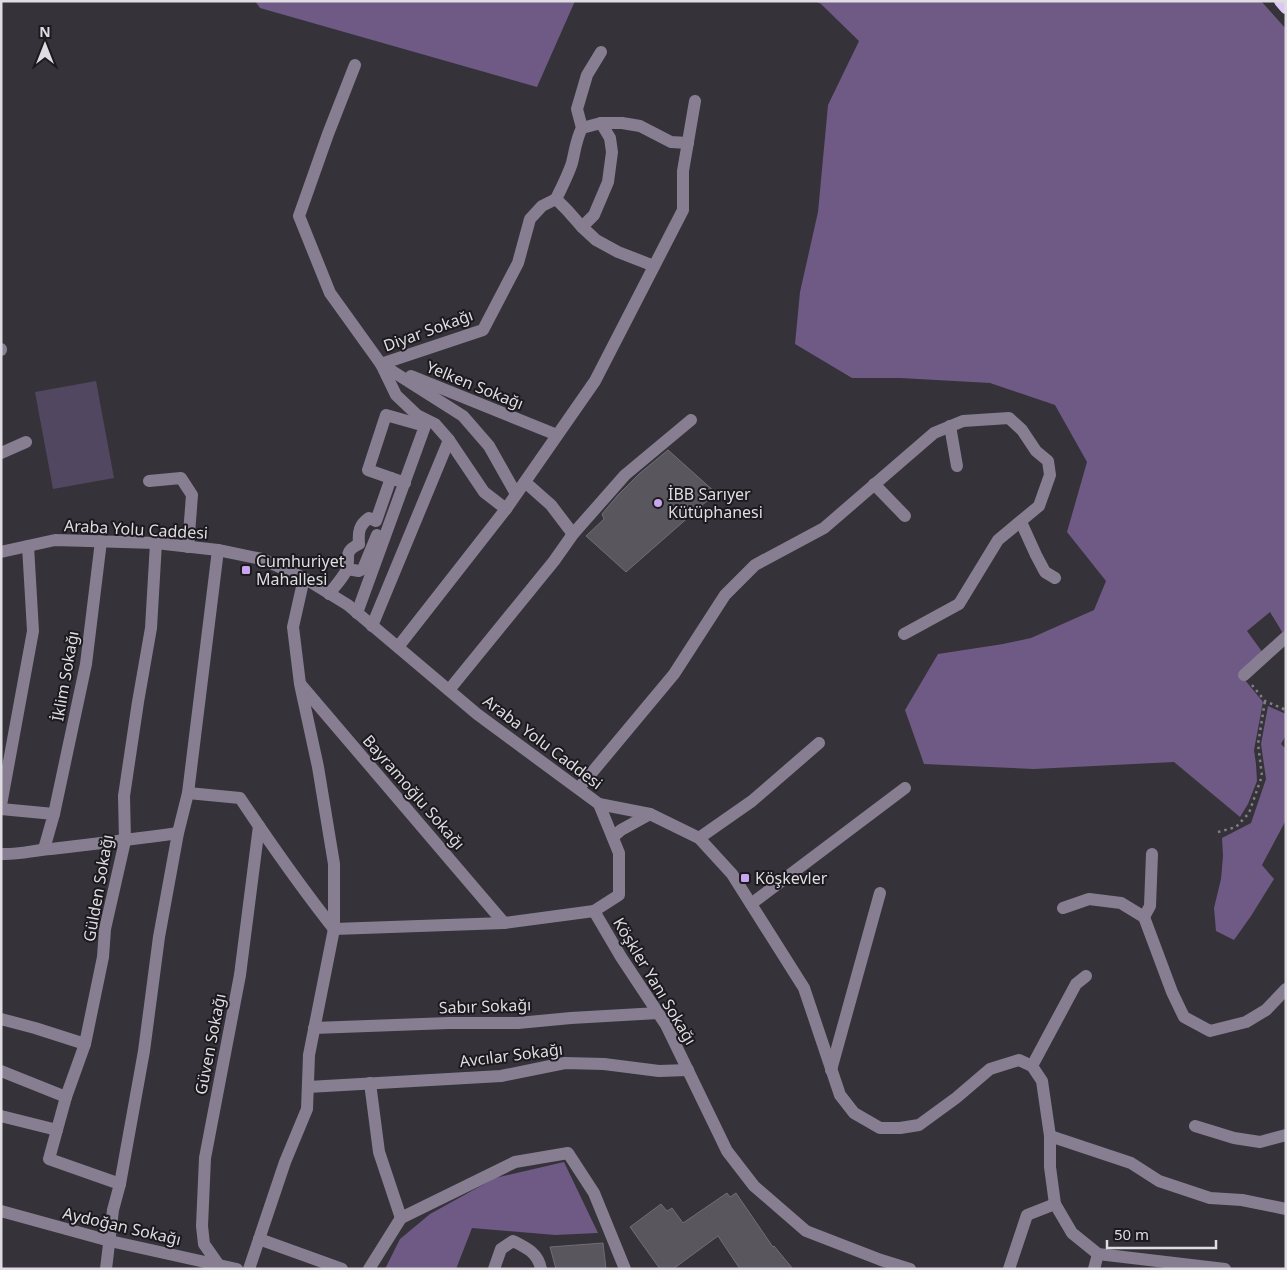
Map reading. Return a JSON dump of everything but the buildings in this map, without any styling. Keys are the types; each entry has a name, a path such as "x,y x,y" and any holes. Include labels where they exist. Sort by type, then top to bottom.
{"main road":[{"path":"1280,1 1286,8"}],"street":[{"path":"582,128 577,109 587,75 601,52"},
{"path":"355,65 299,216 330,293 381,364 396,395 417,415 435,424 449,440 484,492 506,509"},
{"path":"398,647 506,509 595,381 682,210 683,171 695,101"},
{"path":"582,227 594,215 608,182 612,152 610,138 601,123"},
{"path":"654,266 618,252 596,240 556,199 566,178 582,128 601,123 622,123 640,126 671,142 688,143"},
{"name":"Diyar Sokağı","path":"381,364 483,330 518,264 530,219 542,206 556,199"},
{"path":"381,364 463,416 489,446 516,494"},
{"name":"Yelken Sokağı","path":"381,364 557,435"},
{"path":"357,613 405,483 425,426 386,415 368,470 405,483"},
{"path":"579,788 674,674 725,595 755,565 824,528 934,433 963,421 1009,418 1022,430 1036,451 1048,461 1050,475 1039,506 998,540 959,604 904,634"},
{"path":"449,690 554,561 573,534 625,475 691,420"},
{"path":"950,426 957,466"},
{"path":"372,626 449,440"},
{"path":"1,453 26,442"},
{"path":"149,481 181,478 192,495 188,546"},
{"path":"376,521 391,478"},
{"path":"525,482 551,505 573,534"},
{"path":"874,484 905,516"},
{"path":"347,569 359,571 363,569 379,530 379,524 376,521 369,518 363,522 358,532 359,544"},
{"path":"1021,522 1045,572 1055,578"},
{"name":"Araba Yolu Caddesi","path":"1,552 56,540 156,543 218,550 262,559 304,578 348,605 477,714 599,804 650,814 699,838 732,874 804,988 840,1095 854,1113 880,1128 900,1128 919,1124 956,1098 990,1069 1019,1060 1032,1066"},
{"name":"İklim Sokağı","path":"44,849 54,814 86,664 101,541"},
{"name":"Gülden Sokağı","path":"120,1184 49,1159 66,1097 85,1044 103,958 105,929 125,841 124,796 151,628 156,543"},
{"path":"329,594 347,569 351,548 359,544 372,548"},
{"path":"1,805 33,631 28,546"},
{"path":"106,1269 113,1210 120,1184 144,1051 159,937 178,833 188,793 218,550"},
{"path":"249,1269 285,1162 307,1109 309,1055 334,929 334,864 318,767 300,684 293,627 304,578"},
{"path":"1244,675 1286,637"},
{"name":"Bayramoğlu Sokağı","path":"300,684 504,923"},
{"path":"699,838 752,801 819,743"},
{"path":"751,904 905,788"},
{"path":"188,793 240,798 306,893 334,929"},
{"path":"334,929 504,923 594,910 619,895 619,853 599,804"},
{"path":"1,809 54,814"},
{"path":"613,837 621,830 650,814"},
{"name":"Güven Sokağı","path":"218,1264 204,1244 202,1226 205,1158 240,975 258,826"},
{"path":"1,854 125,841 178,833"},
{"path":"1144,917 1150,906 1152,854"},
{"path":"831,1070 880,893"},
{"path":"1063,908 1089,900 1122,903 1144,917 1172,992 1184,1017 1210,1031 1246,1022 1266,1010 1286,989"},
{"name":"Köşkler Yanı Sokağı","path":"594,910 621,957 666,1025 727,1150 754,1186 806,1231 877,1264 910,1269"},
{"path":"1086,976 1076,984 1032,1066 1042,1082 1050,1136 1050,1167 1055,1204 1072,1233 1098,1254 1155,1265 1225,1269"},
{"name":"Sabır Sokağı","path":"314,1028 518,1023 658,1013"},
{"path":"1,1019 85,1044"},
{"name":"Avcılar Sokağı","path":"308,1087 501,1076 565,1063 604,1064 659,1071 688,1070"},
{"path":"1,1071 66,1097"},
{"path":"370,1083 379,1152 401,1218"},
{"path":"1,1116 57,1130"},
{"path":"1195,1126 1234,1138 1260,1142 1286,1135"},
{"path":"1050,1136 1131,1163 1160,1181 1210,1198 1242,1200 1286,1209"},
{"path":"369,1269 401,1218 515,1162 568,1153 594,1193 625,1269"},
{"path":"1010,1269 1027,1215 1055,1204"},
{"name":"Aydoğan Sokağı","path":"1,1211 110,1241 236,1269"},
{"path":"259,1239 342,1269"},
{"path":"494,1269 501,1250 513,1241 529,1249 540,1261 541,1269"},
{"path":"1094,1269 1098,1254"}],"path":[{"path":"1244,675 1265,701 1286,710"},
{"path":"1218,832 1236,826 1249,812 1259,785 1262,776 1258,744 1265,701"}],"shaded area":[{"path":"255,1 575,1 537,87 260,8"},
{"path":"815,1 1261,1 1286,29 1286,633 1284,635 1270,612 1247,631 1263,653 1240,674 1263,702 1254,750 1257,781 1248,804 1240,817 1174,762 1034,769 924,764 905,710 938,654 1031,638 1094,610 1106,581 1067,532 1087,462 1055,405 990,383 900,378 852,378 795,344 800,292 818,212 828,105 859,41 821,4"},
{"path":"96,381 114,478 53,489 35,392"},
{"path":"1268,706 1286,714 1286,735 1281,744 1286,749 1286,820 1262,865 1274,879 1234,940 1216,931 1214,908 1221,879 1222,838 1251,823 1266,779 1261,744"},
{"path":"564,1162 598,1233 555,1235 472,1228 456,1269 385,1269 400,1239 430,1214 495,1178"}],"place":[{"name":"İBB Sarıyer Kütüphanesi","path":"658,503"},
{"name":"Cumhuriyet Mahallesi","path":"246,570"},
{"name":"Köşkevler","path":"745,878"}]}
